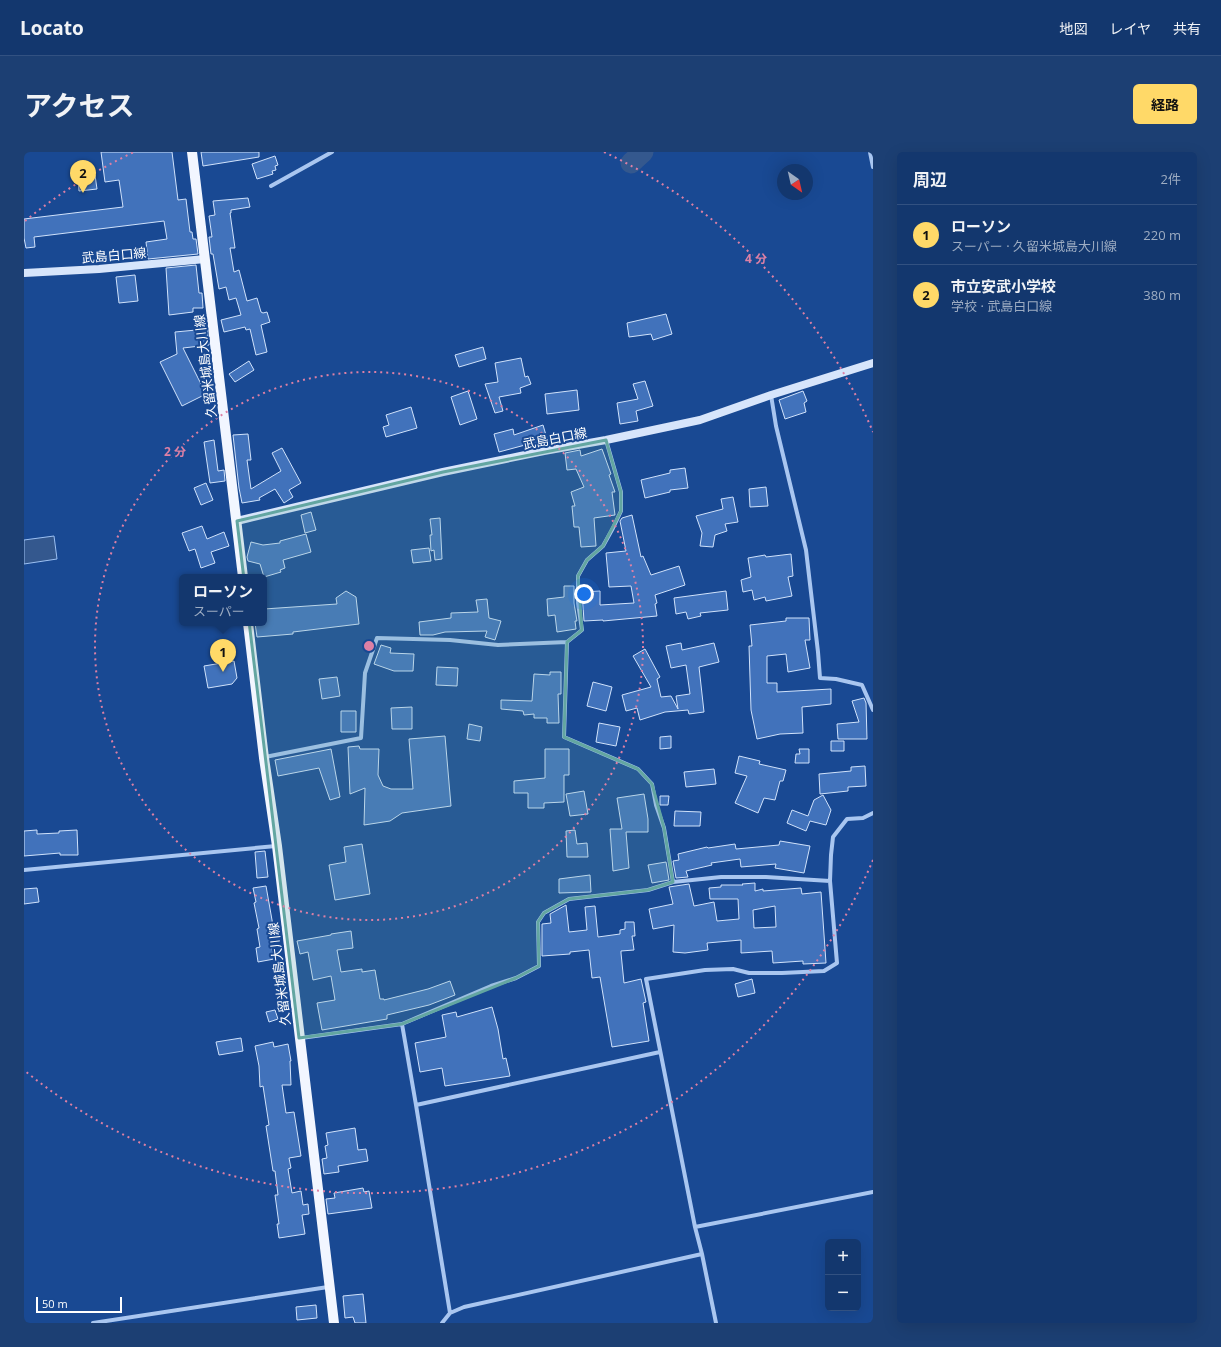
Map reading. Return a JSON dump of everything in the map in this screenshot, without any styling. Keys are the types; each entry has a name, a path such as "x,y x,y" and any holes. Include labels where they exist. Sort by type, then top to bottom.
{"main road":[{"name":"久留米城島大川線","path":"192,152 243,574"},
{"name":"武島白口線","path":"24,273 99,269 205,259"},
{"name":"武島白口線","path":"236,521 444,472 700,420 771,395 873,363"},
{"name":"久留米城島大川線","path":"248,626 300,1038 328,1287 334,1323"}],"street":[{"path":"271,186 332,152"},
{"path":"870,152 873,167"},
{"path":"771,395 776,426 806,550 816,630 820,678 836,679 862,685 873,710"},
{"path":"264,758 361,738 365,673 376,638 450,640 498,645 567,642 582,630 578,603 578,576 587,560 602,546 613,528 620,511 621,492 606,440"},
{"path":"567,642 564,738 638,769 652,784 656,805 664,828 673,882"},
{"path":"716,1323 695,1227 646,979 705,970 733,969 749,973 824,971 837,963 830,881 833,837 848,819 863,818 873,813"},
{"path":"24,870 276,846"},
{"path":"300,1038 402,1024 491,986 516,978 539,966 538,922 544,913 569,899 648,890 673,882 721,877 766,877 830,881"},
{"path":"402,1024 450,1313"},
{"path":"416,1105 660,1052"},
{"path":"695,1227 873,1192"},
{"path":"442,1323 450,1313 464,1307 702,1254"},
{"path":"92,1323 328,1287"}],"highlighted area":[{"path":"606,440 621,492 621,511 603,546 587,560 578,576 582,630 567,642 564,737 638,769 652,784 664,828 673,882 648,890 569,899 544,913 538,922 539,966 516,978 402,1024 299,1038 237,521 443,472"}],"water":[{"path":"54,536 57,559 24,564 24,540"}],"building":[{"path":"101,152 172,152 178,200 186,199 190,232 192,232 193,239 196,239 198,254 148,259 146,242 167,239 164,221 34,237 35,247 26,248 24,238 24,219 123,207 119,180 105,182"},
{"path":"201,152 259,152 259,157 203,166"},
{"path":"275,156 278,165 275,166 276,170 272,171 273,174 257,179 252,164"},
{"path":"95,175 97,189 79,191 78,177"},
{"path":"248,198 250,207 231,210 230,213 235,248 230,248 234,272 239,270 247,301 257,298 261,312 267,312 270,322 261,325 267,352 256,355 250,329 246,330 245,327 224,332 221,320 241,315 236,298 229,300 226,287 219,289 213,254 211,254 209,237 212,237 209,216 215,215 213,201"},
{"path":"196,265 199,293 202,293 203,308 193,308 193,312 169,315 166,268"},
{"path":"135,275 138,301 119,303 116,277"},
{"path":"666,314 672,334 653,340 651,334 629,337 627,323"},
{"path":"207,329 209,345 183,348 206,394 182,406 160,362 177,354 175,332"},
{"path":"483,347 486,359 459,367 455,355"},
{"path":"521,358 525,377 528,376 531,384 520,388 521,393 499,397 503,411 495,413 485,384 498,382 495,363"},
{"path":"249,361 254,370 235,382 229,374"},
{"path":"645,381 653,406 636,411 638,421 620,424 617,403 638,399 633,384"},
{"path":"577,390 579,410 547,414 545,394"},
{"path":"468,391 477,419 460,425 451,397"},
{"path":"803,391 807,401 804,403 806,412 785,419 779,400"},
{"path":"411,407 417,428 386,437 383,427 389,425 386,415"},
{"path":"543,425 548,442 526,449 525,445 499,452 494,434 513,429 514,435"},
{"path":"248,434 251,460 247,460 251,489 281,471 272,453 282,448 301,483 289,490 293,497 284,503 275,489 259,498 260,500 242,503 233,435"},
{"path":"214,440 218,471 224,470 225,481 210,483 204,442"},
{"path":"602,449 611,474 609,475 615,492 612,492 615,515 594,518 596,546 581,547 579,527 574,527 572,506 575,506 571,492 584,487 576,469 567,470 565,453 580,450 581,456"},
{"path":"685,468 688,488 670,490 670,492 645,498 641,480 670,473 670,470"},
{"path":"206,483 213,500 201,505 194,488"},
{"path":"766,487 768,506 750,507 749,489"},
{"path":"733,497 738,522 725,524 727,531 715,535 713,547 700,546 702,533 696,516 723,509 721,499"},
{"path":"311,512 316,530 305,533 301,515"},
{"path":"632,515 641,557 643,556 651,575 679,566 685,585 655,595 657,603 655,604 657,616 603,621 584,621 582,592 600,591 600,605 634,603 631,586 609,587 606,553 626,551 620,521 622,518"},
{"path":"440,518 442,559 435,560 434,550 431,551 430,535 432,535 430,519"},
{"path":"202,526 207,539 224,532 229,546 211,552 215,563 201,568 195,549 189,551 182,533"},
{"path":"306,534 311,552 283,560 285,568 280,570 281,572 267,576 267,574 263,574 260,564 248,561 247,557 251,542 263,545 280,543 280,541"},
{"path":"429,548 431,561 413,563 411,550"},
{"path":"791,554 793,576 788,577 792,596 766,601 765,597 754,600 752,590 743,592 741,580 751,577 748,558 765,555 766,557"},
{"path":"564,586 574,586 574,603 577,621 575,621 576,629 557,632 555,615 548,616 547,599 564,597"},
{"path":"346,591 356,597 359,624 293,632 293,634 257,637 255,626 267,626 267,609 337,604 336,598"},
{"path":"726,591 728,610 700,613 701,616 688,619 686,612 676,614 674,598"},
{"path":"487,599 489,618 501,621 495,640 485,637 487,631 445,632 433,635 420,635 419,622 451,618 451,613 478,612 476,600"},
{"path":"786,618 809,618 810,640 805,640 810,668 788,672 786,654 767,656 767,683 777,683 777,692 831,689 831,704 802,707 803,733 780,734 757,739 751,710 749,646 752,646 750,625 786,621"},
{"path":"681,643 682,650 714,643 719,662 699,667 704,712 689,714 688,710 665,712 640,720 637,708 626,711 622,695 651,687 633,656 645,649 660,677 657,679 661,697 671,696 678,709 676,696 690,694 686,665 671,668 666,646"},
{"path":"381,645 391,648 390,653 414,654 413,671 394,671 374,664"},
{"path":"234,661 237,678 232,684 208,688 204,666"},
{"path":"437,667 458,668 457,686 436,685"},
{"path":"550,672 561,672 561,694 558,694 559,723 547,723 547,718 534,718 534,714 524,715 523,711 501,709 501,700 532,701 534,674 550,675"},
{"path":"337,677 340,696 322,699 319,679"},
{"path":"593,682 612,687 606,711 587,706"},
{"path":"864,698 866,703 867,739 838,739 837,724 859,722 852,701"},
{"path":"412,707 412,729 392,729 391,708"},
{"path":"341,711 356,711 356,732 341,732"},
{"path":"599,723 620,727 616,746 596,742"},
{"path":"469,724 482,727 480,741 467,739"},
{"path":"445,736 451,806 402,813 390,821 364,825 365,788 350,794 348,747 359,746 360,749 379,749 378,775 383,786 391,789 413,789 409,739"},
{"path":"671,736 671,748 660,749 660,737"},
{"path":"831,741 844,741 844,751 831,751"},
{"path":"331,749 340,797 330,800 319,768 278,776 275,760"},
{"path":"545,749 569,749 569,775 564,775 564,802 544,803 544,808 528,808 528,793 514,793 514,781 545,778"},
{"path":"799,749 809,749 809,763 795,763 796,754 800,754"},
{"path":"739,756 760,761 759,764 786,770 783,781 780,781 775,800 764,798 758,813 735,803 747,776 735,773"},
{"path":"865,766 866,786 848,787 848,791 820,794 819,774 851,771 851,767"},
{"path":"714,769 716,784 686,787 684,772"},
{"path":"584,791 588,814 570,816 566,794"},
{"path":"644,794 648,819 648,832 626,832 629,868 613,871 610,829 622,829 617,798"},
{"path":"823,795 831,810 826,825 810,821 806,831 787,823 792,810 808,816 814,800"},
{"path":"660,796 669,796 668,805 660,805"},
{"path":"675,811 701,812 700,826 674,826"},
{"path":"37,830 37,834 77,830 78,855 60,855 60,853 24,856 24,831"},
{"path":"575,830 577,844 587,843 588,857 567,857 566,831"},
{"path":"780,841 810,846 804,873 775,868 776,864 741,867 740,859 711,863 712,865 686,871 688,877 676,878 673,861 679,860 678,854 707,847 735,844 736,849 779,845"},
{"path":"362,844 370,894 335,900 329,865 346,862 344,847"},
{"path":"265,851 268,877 257,878 255,852"},
{"path":"666,862 669,880 652,883 648,865"},
{"path":"590,875 591,892 559,893 559,879"},
{"path":"755,883 755,891 763,889 763,891 801,888 802,894 821,892 826,963 803,964 803,961 773,963 772,951 741,953 741,940 707,943 708,950 685,953 673,952 674,925 653,929 649,909 673,904 669,887 689,884 694,906 714,902 717,921 739,919 738,899 710,899 709,888 721,887 721,885 743,885 742,884","holes":["775,906 776,927 754,928 753,910"]},
{"path":"266,886 275,937 270,938 274,959 258,962 256,948 260,947 257,929 259,928 254,903 256,902 253,888"},
{"path":"37,888 39,902 24,904 24,889"},
{"path":"566,905 569,932 587,930 585,907 595,906 598,937 620,934 620,930 625,929 625,922 634,922 635,936 632,936 634,950 621,951 624,983 641,979 646,1002 643,1003 649,1041 612,1047 600,977 592,978 589,950 570,952 570,954 542,956 542,924 551,923 550,914"},
{"path":"351,931 353,948 337,950 341,972 362,969 362,972 375,970 380,999 384,1000 428,989 450,981 455,995 429,1005 387,1015 387,1019 322,1030 317,1003 335,1000 331,976 313,980 308,952 300,954 297,941"},
{"path":"752,979 755,993 738,997 735,984"},
{"path":"492,1007 498,1029 503,1059 506,1058 510,1076 445,1086 442,1068 420,1072 415,1043 446,1037 442,1015 456,1012 457,1017"},
{"path":"275,1010 278,1019 269,1022 266,1012"},
{"path":"241,1038 243,1051 219,1055 216,1042"},
{"path":"273,1042 274,1047 288,1044 291,1061 291,1085 282,1085 286,1113 294,1112 301,1156 289,1158 291,1168 288,1169 292,1193 301,1191 303,1205 308,1204 309,1214 302,1215 305,1234 279,1238 277,1224 279,1224 275,1195 278,1195 275,1171 273,1171 266,1126 269,1125 263,1086 260,1087 259,1066 255,1046"},
{"path":"355,1128 358,1150 366,1149 368,1161 338,1166 339,1172 324,1174 322,1159 327,1158 325,1146 328,1145 326,1133"},
{"path":"363,1188 364,1192 369,1191 372,1208 328,1214 326,1199 335,1198 334,1193"},
{"path":"363,1294 366,1323 355,1323 353,1317 345,1318 343,1296"},
{"path":"316,1305 317,1318 297,1320 296,1307"}],"waterway":[{"path":"631,163 643,152"}],"place":[{"name":"市立安武小学校","path":"83,193"},
{"name":"ローソン","path":"223,672"}]}
